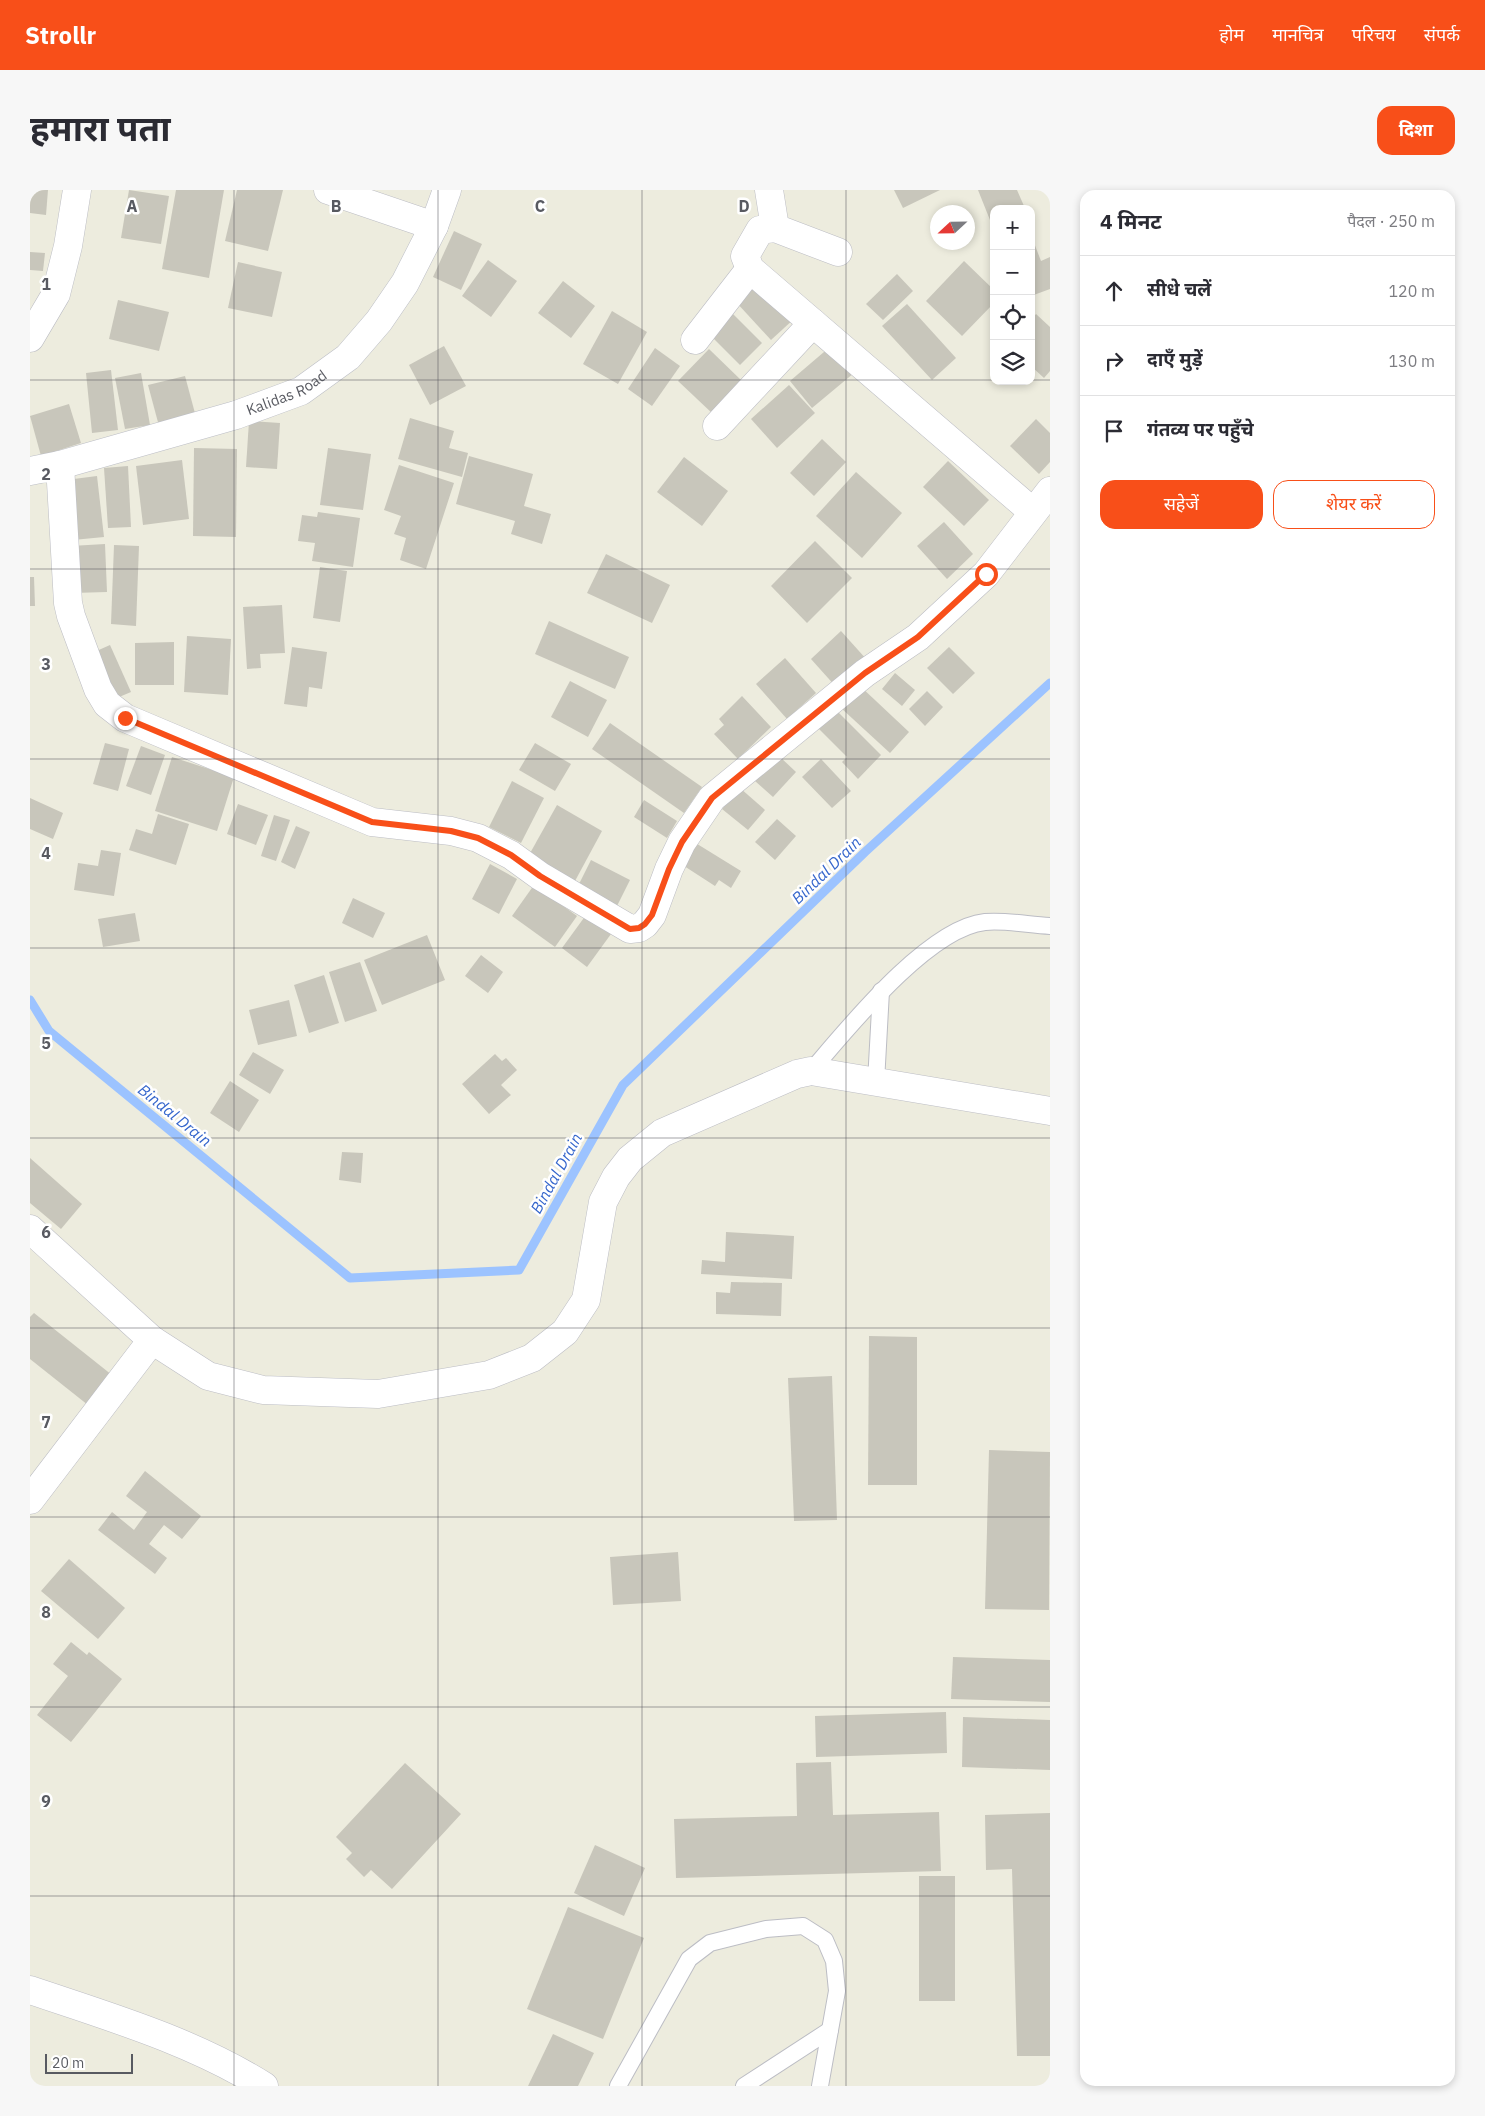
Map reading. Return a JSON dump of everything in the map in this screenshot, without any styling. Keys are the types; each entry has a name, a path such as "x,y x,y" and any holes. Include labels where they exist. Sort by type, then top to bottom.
{"street":[{"path":"30,338 56,294 68,246 76,190"},
{"path":"328,190 434,226"},
{"name":"Kalidas Road","path":"30,471 60,465 236,415 301,391 348,357 379,321 405,283 434,226 447,190"},
{"path":"769,190 775,228"},
{"path":"60,465 67,597 70,616 98,689 107,704 125,718 372,822 451,831 478,838 511,855 540,876 630,929 639,928 652,915 669,869 682,842 712,798 865,673 918,637 986,574 1042,502 813,323 750,269 745,256 760,230 775,228 838,252"},
{"path":"695,340 750,269"},
{"path":"717,426 813,323"},
{"path":"30,1229 152,1340 208,1376 263,1390 378,1394 489,1375 532,1358 565,1332 586,1300 603,1202 616,1177 630,1159 662,1133 797,1074 811,1071 1050,1112"},
{"path":"30,1500 152,1340"},
{"path":"30,1990 165,2036 233,2066 264,2086"}],"lane":[{"path":"811,1071 881,991 940,941 965,927 986,922 1050,926"},
{"path":"876,1082 881,991"},
{"path":"618,2086 689,1959 710,1943 766,1929 803,1926 825,1940 834,1961 837,1991 820,2086"},
{"path":"744,2086 830,2030"}],"building":[{"path":"30,190 48,190 46,215 30,213"},
{"path":"129,190 169,196 161,244 121,238"},
{"path":"176,190 224,190 209,278 162,269"},
{"path":"237,190 283,190 268,251 225,241"},
{"path":"894,190 940,190 903,208"},
{"path":"978,190 1017,190 1024,205 990,205 990,220"},
{"path":"454,231 482,244 461,290 433,277"},
{"path":"1035,245 1041,261 1050,257 1050,289 1035,295"},
{"path":"30,252 45,253 43,271 30,270"},
{"path":"488,260 517,281 491,317 462,296"},
{"path":"964,261 990,286 990,307 962,336 926,301"},
{"path":"238,262 282,272 272,317 228,308"},
{"path":"897,274 913,291 883,320 866,304"},
{"path":"760,280 795,318 771,340 736,302"},
{"path":"563,281 595,306 571,338 538,313"},
{"path":"118,300 169,312 159,351 109,339"},
{"path":"907,304 956,358 932,380 882,326"},
{"path":"612,311 647,332 618,384 583,364"},
{"path":"733,314 762,343 740,365 711,336"},
{"path":"1036,314 1050,327 1050,371 1044,378 1035,370"},
{"path":"444,346 466,386 430,405 409,365"},
{"path":"831,346 854,373 812,408 790,381"},
{"path":"655,348 680,366 652,406 628,389"},
{"path":"709,349 743,382 713,414 678,381"},
{"path":"111,370 118,430 92,433 86,373"},
{"path":"141,373 150,425 125,429 115,378"},
{"path":"185,376 196,417 159,426 148,385"},
{"path":"789,385 815,413 777,448 751,419"},
{"path":"69,404 81,443 41,456 30,416"},
{"path":"410,418 454,431 449,448 468,453 462,477 398,459"},
{"path":"1036,419 1050,433 1050,462 1039,474 1010,446"},
{"path":"249,421 280,423 277,469 246,467"},
{"path":"822,439 846,462 814,496 790,473"},
{"path":"194,448 237,449 236,537 193,536"},
{"path":"328,448 371,454 363,510 320,505"},
{"path":"469,456 533,474 524,506 551,514 542,544 511,534 515,521 456,504"},
{"path":"684,457 728,491 702,526 657,492"},
{"path":"182,460 189,519 143,525 136,466"},
{"path":"948,461 989,500 964,526 923,487"},
{"path":"399,465 454,483 426,569 400,560 406,538 394,534 401,516 384,510"},
{"path":"128,466 131,527 108,528 104,468"},
{"path":"856,472 902,513 862,558 816,516"},
{"path":"97,476 104,537 73,540 66,480"},
{"path":"318,512 360,518 353,567 312,561 315,543 298,541 302,515 317,517"},
{"path":"944,522 973,554 947,579 917,546"},
{"path":"815,541 852,578 807,623 771,586"},
{"path":"105,544 107,592 73,593 71,546"},
{"path":"114,545 139,546 136,626 111,624"},
{"path":"606,554 670,585 652,623 587,593"},
{"path":"320,567 347,571 340,622 313,618"},
{"path":"30,577 34,577 35,606 30,606"},
{"path":"282,605 285,653 260,654 261,668 247,669 243,607"},
{"path":"549,621 629,657 615,689 535,654"},
{"path":"841,631 867,660 837,688 811,659"},
{"path":"187,636 231,639 228,695 184,692"},
{"path":"174,642 174,685 135,685 135,643"},
{"path":"110,645 131,692 112,700 92,653"},
{"path":"292,647 327,652 322,689 309,687 307,707 284,704"},
{"path":"949,647 975,673 953,694 927,668"},
{"path":"785,658 816,693 787,719 756,684"},
{"path":"895,673 915,690 902,706 882,689"},
{"path":"570,681 607,700 588,737 551,717"},
{"path":"860,686 909,732 890,753 841,708"},
{"path":"927,691 943,707 925,726 909,709"},
{"path":"742,696 771,727 738,759 714,734 724,725 719,719"},
{"path":"835,709 881,755 858,779 842,762 847,757 817,727"},
{"path":"610,723 702,787 684,813 592,749"},
{"path":"105,743 129,749 118,791 93,784"},
{"path":"535,743 571,764 555,791 519,770"},
{"path":"141,746 165,755 151,795 126,786"},
{"path":"779,756 796,772 773,797 755,781"},
{"path":"172,757 234,777 217,831 155,811"},
{"path":"821,759 851,791 832,808 802,777"},
{"path":"512,781 544,798 521,843 489,827"},
{"path":"740,788 765,810 748,830 722,809"},
{"path":"30,798 63,813 53,839 30,829"},
{"path":"644,800 677,821 667,838 634,817"},
{"path":"238,804 268,815 256,845 227,834"},
{"path":"557,805 602,831 575,881 529,855"},
{"path":"158,814 189,824 176,865 129,850 136,829 152,834"},
{"path":"274,815 290,820 276,861 261,856"},
{"path":"777,819 796,836 775,860 755,842"},
{"path":"296,826 310,832 295,869 281,862"},
{"path":"694,842 741,871 731,888 719,880 715,886 681,864"},
{"path":"101,850 121,853 114,896 74,890 78,863 98,866"},
{"path":"591,860 630,880 615,910 576,890"},
{"path":"490,864 517,879 499,914 472,899"},
{"path":"534,885 577,916 555,947 512,916"},
{"path":"353,898 385,913 373,938 342,923"},
{"path":"135,913 140,941 103,947 98,919"},
{"path":"586,915 611,934 587,967 562,948"},
{"path":"427,935 445,980 382,1005 364,960"},
{"path":"481,955 503,972 488,993 465,976"},
{"path":"360,962 377,1011 345,1022 329,972"},
{"path":"324,975 339,1023 309,1033 294,985"},
{"path":"289,1000 297,1036 258,1045 249,1010"},
{"path":"253,1052 284,1070 270,1094 239,1075"},
{"path":"495,1054 502,1061 506,1058 517,1070 501,1085 511,1095 489,1114 462,1084"},
{"path":"230,1081 259,1100 239,1132 210,1113"},
{"path":"342,1152 363,1153 361,1183 339,1180"},
{"path":"30,1158 82,1204 61,1229 30,1203"},
{"path":"726,1232 794,1236 792,1279 701,1274 702,1260 725,1262"},
{"path":"731,1282 782,1283 781,1316 716,1314 716,1292 730,1293"},
{"path":"34,1313 117,1379 93,1409 30,1359 30,1317"},
{"path":"869,1336 917,1337 917,1485 868,1485"},
{"path":"832,1376 837,1520 794,1521 788,1378"},
{"path":"989,1450 1050,1452 1049,1610 985,1609"},
{"path":"145,1471 201,1516 182,1539 164,1525 149,1544 167,1558 155,1574 98,1530 112,1512 134,1530 147,1512 126,1496"},
{"path":"678,1552 681,1601 613,1605 610,1557"},
{"path":"69,1559 125,1608 98,1639 41,1591"},
{"path":"71,1642 87,1655 89,1652 122,1679 71,1742 37,1715 68,1676 53,1664"},
{"path":"953,1657 1050,1660 1050,1702 951,1699"},
{"path":"946,1712 947,1753 816,1757 815,1716"},
{"path":"963,1717 1050,1720 1050,1770 962,1767"},
{"path":"831,1762 833,1815 939,1812 941,1871 676,1878 674,1819 797,1816 796,1763"},
{"path":"405,1763 461,1814 392,1889 371,1870 364,1877 346,1859 352,1853 336,1837"},
{"path":"1050,1813 1050,2056 1017,2056 1012,1869 986,1870 985,1815"},
{"path":"595,1845 645,1868 624,1916 574,1893"},
{"path":"919,1876 955,1876 955,2001 919,2001"},
{"path":"568,1907 644,1938 603,2039 527,2009"},
{"path":"553,2034 594,2053 578,2086 528,2086"}],"waterway":[{"name":"Bindal Drain","path":"30,1000 49,1031 350,1278 519,1270 623,1085 865,852 1050,683"}],"route":[{"path":"125,718 154,732 235,763 372,822 451,831 478,838 511,855 540,876 630,929 639,928 652,915 669,869 682,842 712,798 865,673 918,637 986,574"}]}
